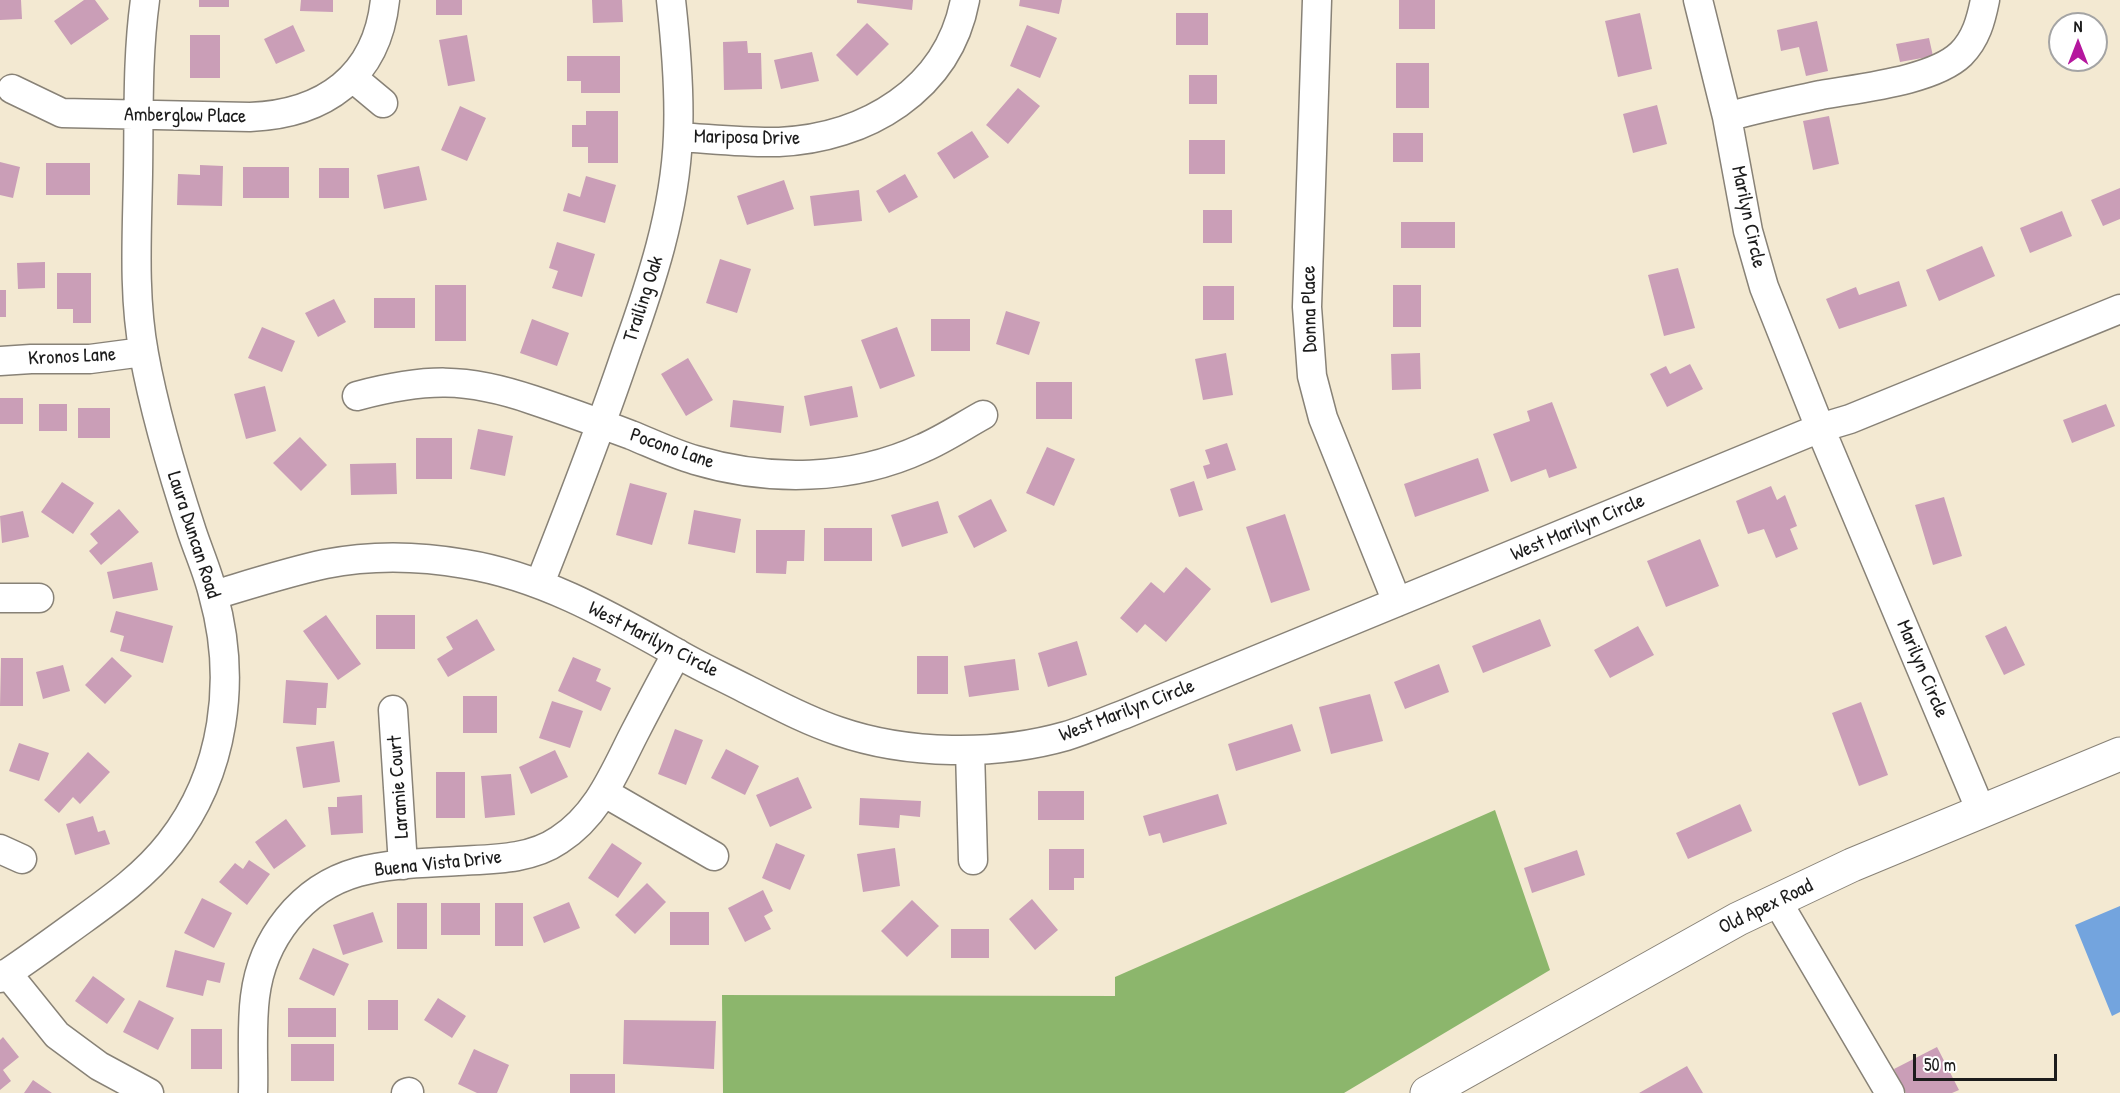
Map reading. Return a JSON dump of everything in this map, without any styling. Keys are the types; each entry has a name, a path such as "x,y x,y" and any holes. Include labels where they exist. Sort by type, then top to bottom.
{"main road":[{"name":"Old Apex Road","path":"1427,1093 1738,919 1852,865 2120,754"}],"street":[{"name":"Laura Duncan Road","path":"4,976 117,895 170,843 193,809 214,759 224,711 225,680 222,638 214,595 168,454 155,409 143,352 137,277 140,45 145,0"},
{"name":"Amberglow Place","path":"12,89 62,112 275,116 332,95 353,78 368,59 380,31 385,0"},
{"name":"Trailing Oak","path":"540,584 602,424 657,262 671,192 678,137 678,89 671,0"},
{"name":"Mariposa Drive","path":"678,137 778,142 812,139 871,121 898,105 922,83 940,61 953,38 965,0"},
{"name":"Donna Place","path":"1317,0 1307,307 1312,376 1323,418 1397,602"},
{"name":"Marilyn Circle","path":"1698,0 1727,117 1756,262 1791,358 1981,811"},
{"path":"1727,117 1765,106 1887,83 1931,72 1961,54 1980,26 1985,0"},
{"path":"353,78 383,103"},
{"path":"1820,428 1850,419 2120,309"},
{"name":"Kronos Lane","path":"0,361 31,358 90,359 143,352"},
{"name":"Pocono Lane","path":"357,396 415,383 475,384 507,391 602,424 694,460 738,471 779,475 816,475 855,470 888,462 922,449 983,415"},
{"name":"West Marilyn Circle","path":"214,595 327,563 412,558 464,564 503,572 540,584 620,621 801,717 839,732 894,744 970,750 1009,747 1067,736 1125,714 1820,428"},
{"path":"0,598 39,598"},
{"name":"Buena Vista Drive","path":"253,1093 255,998 264,956 287,918 321,888 358,872 403,865 522,855 541,850 558,841 584,819 605,793 677,653"},
{"name":"Laramie Court","path":"393,710 403,865"},
{"path":"970,750 973,860"},
{"path":"605,793 714,856"},
{"path":"1777,901 1890,1093"},
{"path":"4,976 57,1035 99,1066 149,1093"}],"green space":[{"path":"1495,810 1550,970 1344,1093 723,1093 722,995 1115,996 1115,977"}],"water":[{"path":"2120,906 2120,1012 2112,1016 2075,925"}],"building":[{"path":"0,0 21,0 22,19 0,20"},
{"path":"84,0 95,0 109,19 71,45 54,21"},
{"path":"199,0 229,0 229,7 199,7"},
{"path":"301,0 333,0 333,12 300,11"},
{"path":"436,0 462,0 462,15 436,15"},
{"path":"592,0 622,0 623,22 593,23"},
{"path":"857,0 913,0 912,10 857,3"},
{"path":"1020,0 1062,0 1059,14 1019,6"},
{"path":"1399,0 1435,0 1435,29 1399,29"},
{"path":"1176,13 1208,13 1208,45 1176,45"},
{"path":"1640,13 1652,69 1618,77 1605,21"},
{"path":"1817,21 1828,71 1806,76 1799,47 1781,51 1777,30"},
{"path":"867,23 889,44 857,76 836,55"},
{"path":"293,25 305,51 276,64 264,39"},
{"path":"1027,25 1057,38 1040,78 1010,66"},
{"path":"190,35 220,35 220,78 190,78"},
{"path":"467,35 475,81 448,86 439,40"},
{"path":"1929,38 1933,56 1900,62 1896,44"},
{"path":"747,41 748,53 761,53 762,89 724,90 723,42"},
{"path":"812,52 819,81 781,89 774,60"},
{"path":"567,56 620,56 620,93 581,93 581,81 567,81"},
{"path":"1396,63 1429,63 1429,108 1396,108"},
{"path":"1189,75 1217,75 1217,104 1189,104"},
{"path":"1018,88 1040,106 1008,144 986,125"},
{"path":"1657,105 1667,144 1633,153 1623,114"},
{"path":"460,106 486,118 467,161 441,150"},
{"path":"586,111 618,111 618,163 588,163 588,147 572,147 572,125 586,125"},
{"path":"1829,116 1839,164 1813,170 1803,121"},
{"path":"972,131 989,157 954,179 937,153"},
{"path":"1393,133 1423,133 1423,162 1393,162"},
{"path":"1189,140 1225,140 1225,174 1189,174"},
{"path":"0,162 20,167 13,198 0,195"},
{"path":"46,163 90,163 90,195 46,195"},
{"path":"200,165 223,166 222,206 177,205 178,174 200,175"},
{"path":"419,166 427,200 384,209 377,175"},
{"path":"243,167 289,167 289,198 243,198"},
{"path":"319,168 349,168 349,198 319,198"},
{"path":"905,174 918,197 889,213 876,191"},
{"path":"586,176 616,185 605,223 563,211 568,193 580,197"},
{"path":"784,180 794,209 747,225 737,196"},
{"path":"2120,188 2120,219 2103,226 2091,200"},
{"path":"859,190 862,221 814,226 810,196"},
{"path":"1203,210 1232,210 1232,243 1203,243"},
{"path":"2062,211 2072,236 2030,253 2020,228"},
{"path":"1401,222 1455,222 1455,248 1401,248"},
{"path":"557,242 595,254 582,297 552,288 558,271 549,268"},
{"path":"1982,246 1995,276 1939,301 1926,270"},
{"path":"720,259 751,269 737,313 706,303"},
{"path":"45,262 45,288 18,289 17,263"},
{"path":"1678,268 1695,328 1664,336 1648,275"},
{"path":"57,273 91,273 91,323 73,323 73,309 57,309"},
{"path":"1899,281 1907,306 1839,329 1826,299 1856,287 1859,295"},
{"path":"435,285 466,285 466,341 435,341"},
{"path":"1393,285 1421,285 1421,327 1393,327"},
{"path":"1203,286 1234,286 1234,320 1203,320"},
{"path":"0,290 6,290 6,317 0,317"},
{"path":"374,298 415,298 415,328 374,328"},
{"path":"334,299 346,322 318,337 305,313"},
{"path":"1006,311 1040,322 1029,355 996,344"},
{"path":"532,319 569,333 557,366 520,353"},
{"path":"931,319 970,319 970,351 931,351"},
{"path":"262,327 295,341 282,372 248,358"},
{"path":"897,327 915,376 880,389 861,340"},
{"path":"1226,353 1233,395 1203,400 1195,359"},
{"path":"1420,353 1421,389 1392,390 1391,354"},
{"path":"688,358 713,400 686,416 661,374"},
{"path":"1690,364 1703,389 1667,407 1650,374 1666,366 1670,374"},
{"path":"1036,382 1072,382 1072,419 1036,419"},
{"path":"265,386 276,431 246,439 234,394"},
{"path":"852,386 858,417 810,426 804,396"},
{"path":"0,398 23,398 23,424 0,424"},
{"path":"733,400 784,406 781,433 730,427"},
{"path":"1552,402 1577,468 1549,478 1546,469 1511,482 1493,434 1530,421 1527,411"},
{"path":"39,404 67,404 67,431 39,431"},
{"path":"2106,404 2115,426 2072,443 2063,420"},
{"path":"78,408 110,408 110,438 78,438"},
{"path":"478,429 513,436 505,476 470,469"},
{"path":"300,437 327,465 301,491 273,463"},
{"path":"416,438 452,438 452,479 416,479"},
{"path":"1227,443 1236,470 1207,479 1203,466 1210,464 1205,450"},
{"path":"1047,447 1075,459 1054,506 1026,493"},
{"path":"1478,458 1489,491 1415,517 1404,484"},
{"path":"396,463 397,494 351,495 350,464"},
{"path":"1194,481 1203,510 1179,517 1170,489"},
{"path":"62,482 94,503 73,534 41,512"},
{"path":"630,483 667,493 652,545 616,535"},
{"path":"1771,486 1777,500 1785,495 1797,526 1790,529 1798,549 1776,558 1764,529 1748,534 1736,501"},
{"path":"1944,497 1962,556 1933,565 1915,505"},
{"path":"991,499 1007,531 974,548 958,516"},
{"path":"938,501 948,533 902,547 891,515"},
{"path":"119,509 139,532 101,565 89,551 98,543 90,534"},
{"path":"694,510 741,519 735,553 688,544"},
{"path":"23,511 29,537 2,543 0,516"},
{"path":"1285,514 1310,590 1271,603 1246,527"},
{"path":"824,528 872,528 872,561 824,561"},
{"path":"756,530 805,530 804,561 787,561 786,574 756,573"},
{"path":"1700,539 1719,586 1666,607 1647,561"},
{"path":"152,562 158,590 113,599 107,572"},
{"path":"1186,567 1211,589 1166,642 1145,624 1137,633 1120,618 1151,582 1164,593"},
{"path":"116,611 173,626 163,663 120,651 124,636 110,632"},
{"path":"326,615 361,664 338,680 303,631"},
{"path":"376,615 415,615 415,649 376,649"},
{"path":"477,619 495,650 448,677 437,659 453,649 446,637"},
{"path":"1540,619 1551,646 1483,673 1472,646"},
{"path":"1638,626 1654,655 1610,678 1594,650"},
{"path":"2006,626 2025,665 2004,675 1985,636"},
{"path":"1077,641 1087,675 1048,687 1038,653"},
{"path":"917,656 948,656 948,694 917,694"},
{"path":"112,657 132,676 105,704 85,685"},
{"path":"573,657 601,669 596,681 611,688 601,711 558,691"},
{"path":"1,658 23,658 23,706 0,706"},
{"path":"1015,659 1019,690 969,697 964,666"},
{"path":"1439,664 1449,692 1405,709 1394,682"},
{"path":"63,665 70,691 43,699 36,672"},
{"path":"286,680 328,683 326,708 317,708 316,725 283,723"},
{"path":"1370,694 1383,741 1331,754 1319,707"},
{"path":"463,696 497,696 497,733 463,733"},
{"path":"552,701 583,711 570,748 539,738"},
{"path":"1861,702 1888,775 1859,786 1832,713"},
{"path":"1292,724 1301,751 1236,771 1228,744"},
{"path":"675,729 703,740 686,785 658,774"},
{"path":"334,741 340,782 303,788 296,747"},
{"path":"19,743 49,753 39,781 9,771"},
{"path":"726,749 759,766 745,795 711,778"},
{"path":"555,750 568,777 531,794 519,767"},
{"path":"88,752 110,772 80,804 73,797 59,813 44,800"},
{"path":"436,772 465,772 465,818 436,818"},
{"path":"511,774 515,815 485,818 481,776"},
{"path":"798,777 812,808 770,827 756,795"},
{"path":"1038,791 1084,791 1084,820 1038,820"},
{"path":"1218,794 1227,824 1163,843 1160,833 1149,836 1143,816"},
{"path":"362,795 363,833 331,835 328,807 337,807 337,797"},
{"path":"860,798 921,801 920,817 900,815 899,828 859,825"},
{"path":"1740,804 1752,831 1688,859 1676,833"},
{"path":"93,816 98,832 105,830 110,844 75,855 66,824"},
{"path":"286,819 306,846 274,869 255,842"},
{"path":"612,843 642,863 618,898 588,878"},
{"path":"776,843 805,855 790,890 762,878"},
{"path":"895,848 900,886 863,892 857,854"},
{"path":"1049,849 1084,849 1084,878 1074,878 1074,890 1049,890"},
{"path":"1577,850 1585,875 1532,893 1524,868"},
{"path":"249,860 270,874 247,905 219,882 235,863 243,869"},
{"path":"647,883 666,902 635,934 615,915"},
{"path":"763,890 773,911 764,916 771,929 745,942 728,908"},
{"path":"202,898 232,913 214,948 184,933"},
{"path":"1032,899 1058,930 1035,950 1009,919"},
{"path":"912,900 939,926 907,957 881,931"},
{"path":"569,902 580,928 544,943 533,917"},
{"path":"397,903 427,903 427,949 397,949"},
{"path":"441,903 480,903 480,935 441,935"},
{"path":"495,903 523,903 523,946 495,946"},
{"path":"373,912 383,942 343,955 333,925"},
{"path":"670,912 709,912 709,945 670,945"},
{"path":"951,929 989,929 989,958 951,958"},
{"path":"313,948 349,964 334,996 299,979"},
{"path":"175,950 225,963 220,983 207,980 203,996 166,987"},
{"path":"93,976 125,999 107,1024 75,1001"},
{"path":"438,998 466,1016 452,1038 424,1020"},
{"path":"139,1000 174,1018 158,1050 123,1032"},
{"path":"368,1000 398,1000 398,1030 368,1030"},
{"path":"288,1008 336,1008 336,1037 288,1037"},
{"path":"624,1020 716,1021 714,1069 623,1064"},
{"path":"191,1029 222,1029 222,1069 191,1069"},
{"path":"3,1037 19,1057 3,1070 11,1081 0,1090 0,1040"},
{"path":"291,1044 334,1044 334,1081 291,1081"},
{"path":"1937,1047 1959,1090 1952,1093 1906,1093 1894,1069"},
{"path":"474,1049 509,1065 497,1093 477,1093 458,1084"},
{"path":"1687,1066 1703,1093 1639,1093"},
{"path":"570,1074 615,1074 615,1093 570,1093"},
{"path":"33,1080 52,1093 24,1093"}]}
